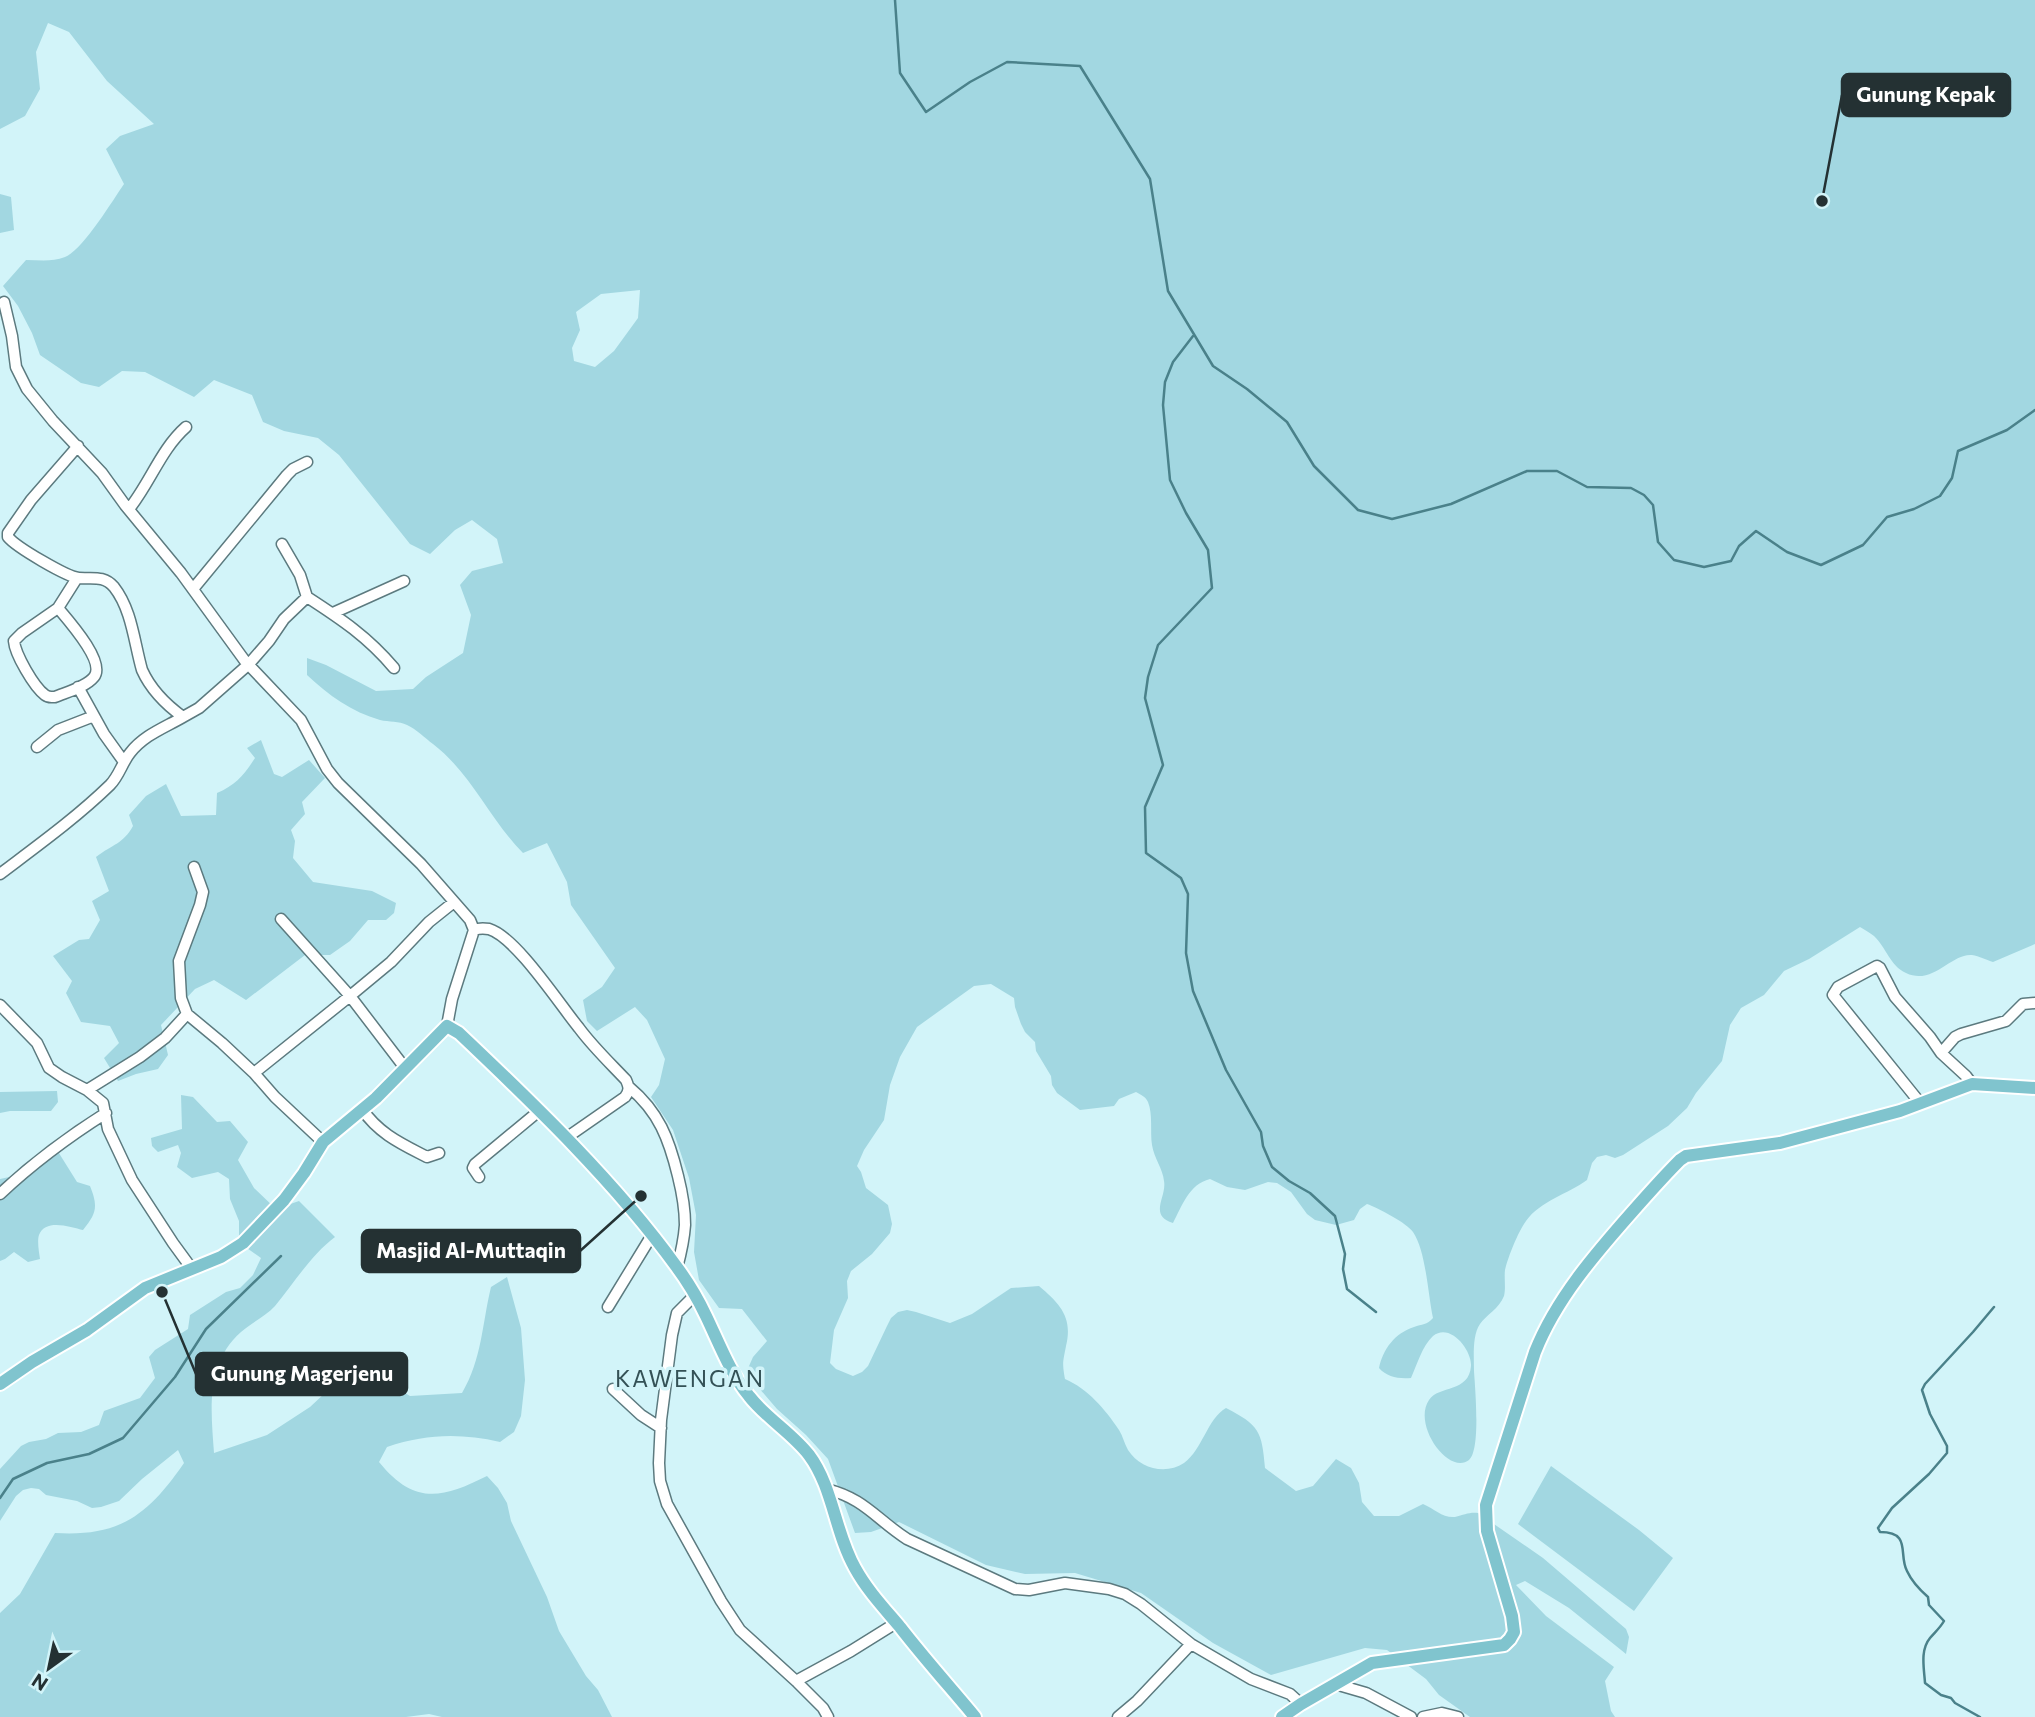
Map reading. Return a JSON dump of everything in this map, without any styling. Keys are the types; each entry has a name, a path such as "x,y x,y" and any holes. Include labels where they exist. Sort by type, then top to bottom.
{"main road":[{"path":"0,1384 86,1330 145,1288 221,1257 243,1243 265,1222 304,1173 323,1142 362,1109 447,1026 459,1034 566,1138 652,1235 695,1295 737,1379 750,1397 810,1456 818,1469 853,1565 877,1600 975,1717"},
{"path":"1282,1717 1375,1662 1504,1645 1510,1640 1514,1632 1512,1616 1487,1531 1486,1505 1535,1353 1542,1334 1597,1251 1670,1170 1686,1156 1780,1143 1921,1104 1972,1084 2035,1088"}],"street":[{"path":"4,302 16,367 37,402 103,473 249,664 301,720 327,769 338,783 399,841 470,920 474,930 452,999 447,1026"},
{"path":"129,509 140,496 173,438 186,427"},
{"path":"78,446 32,500 8,533 8,537 14,544 77,578 99,577 112,585 125,604 146,680 156,694 183,717"},
{"path":"193,589 287,475 307,462"},
{"path":"282,544 300,575 307,597 333,613 379,650 394,668"},
{"path":"58,608 73,624 91,651 97,670 94,677 55,697 47,696 36,684 14,642 22,633 58,608 77,578"},
{"path":"333,613 404,581"},
{"path":"0,874 107,788 130,753 144,738 199,708 249,664 284,619 307,597"},
{"path":"78,687 104,734 124,762"},
{"path":"37,747 58,730 94,716"},
{"path":"194,867 203,892 179,961 181,998 187,1014 254,1073 275,1097 323,1142"},
{"path":"254,1073 391,962 429,922 454,902"},
{"path":"281,919 350,996 405,1068"},
{"path":"474,930 491,929 518,951 579,1028 658,1119 667,1137 683,1194 685,1222 677,1268"},
{"path":"1921,1104 1833,995 1838,987 1879,966 1895,997 1941,1053 1972,1084"},
{"path":"1941,1053 1955,1037 2006,1021 2023,1004 2035,1003"},
{"path":"0,1005 37,1043 49,1068 88,1090 103,1103 108,1129 132,1180 192,1269"},
{"path":"88,1090 165,1038 187,1014"},
{"path":"566,1138 625,1097 629,1087"},
{"path":"362,1109 384,1134 398,1143 428,1157 439,1153"},
{"path":"478,1177 473,1168 475,1164 539,1111"},
{"path":"0,1194 25,1170 106,1113"},
{"path":"608,1307 652,1235"},
{"path":"695,1295 681,1308 671,1335 661,1429 660,1481 667,1504 740,1630 796,1681 823,1708 828,1717"},
{"path":"612,1389 640,1415 661,1429"},
{"path":"826,1489 845,1493 858,1500 907,1539 1015,1589 1029,1590 1065,1583 1109,1588 1125,1594 1191,1644 1251,1679 1290,1693 1301,1704"},
{"path":"796,1681 896,1623"},
{"path":"1118,1717 1137,1701 1191,1644"},
{"path":"1335,1685 1366,1693 1411,1717"},
{"path":"1423,1717 1442,1713 1458,1717"}],"shaded area":[{"path":"0,0 2035,0 2035,944 1993,962 1972,955 1964,956 1933,972 1916,976 1901,970 1874,936 1860,927 1809,959 1784,971 1764,995 1741,1008 1730,1025 1722,1061 1687,1108 1668,1126 1623,1155 1615,1158 1606,1155 1597,1157 1592,1163 1587,1180 1539,1208 1523,1226 1506,1265 1504,1296 1477,1329 1474,1353 1475,1444 1469,1460 1461,1463 1443,1455 1429,1434 1425,1422 1425,1410 1429,1400 1440,1392 1459,1385 1469,1375 1471,1366 1468,1353 1459,1340 1446,1333 1433,1336 1423,1350 1411,1378 1393,1377 1379,1368 1383,1354 1396,1338 1433,1318 1421,1250 1410,1228 1367,1204 1360,1209 1354,1220 1336,1225 1315,1220 1307,1214 1291,1192 1277,1183 1268,1182 1245,1190 1227,1187 1210,1179 1191,1191 1173,1223 1166,1220 1160,1210 1164,1181 1152,1145 1150,1107 1147,1100 1136,1092 1119,1099 1114,1106 1080,1110 1057,1093 1051,1076 1036,1051 1035,1042 1021,1024 1014,998 991,984 974,986 917,1027 900,1057 890,1085 884,1120 857,1166 866,1188 888,1205 892,1224 890,1233 872,1254 851,1271 847,1281 848,1298 834,1330 830,1363 836,1369 853,1376 862,1372 868,1366 891,1318 898,1312 907,1310 950,1323 972,1314 1011,1288 1039,1286 1059,1305 1066,1319 1068,1336 1063,1362 1065,1379 1095,1400 1119,1430 1133,1457 1146,1466 1169,1469 1184,1463 1196,1450 1214,1419 1226,1408 1246,1419 1257,1430 1265,1468 1296,1491 1313,1486 1336,1459 1351,1468 1359,1483 1362,1502 1374,1516 1399,1516 1423,1504 1450,1517 1478,1513 1543,1558 1626,1629 1629,1637 1626,1654 1569,1608 1525,1581 1516,1585 1546,1616 1614,1667 1605,1681 1611,1711 1615,1717 1470,1717 1439,1695 1426,1679 1387,1650 1365,1648 1271,1675 1213,1643 1141,1593 1075,1573 1025,1574 986,1565 899,1522 871,1532 855,1533 828,1459 777,1409 746,1373 753,1357 767,1341 742,1309 719,1308 699,1280 694,1252 696,1215 689,1178 673,1130 651,1097 659,1085 665,1059 647,1020 635,1007 597,1031 587,1021 583,1000 602,987 615,968 571,905 567,882 547,843 523,853 458,769 433,744 407,725 380,720 350,708 307,675 307,658 376,691 413,689 426,677 463,653 471,615 460,585 472,571 503,563 497,539 472,520 455,530 430,554 410,544 339,455 318,438 284,431 263,422 252,395 214,380 194,397 145,372 122,371 99,387 81,383 40,355 18,306 3,286 26,260 60,259 80,245 124,184 106,149 120,136 154,124 107,81 69,32 48,23 36,52 40,89 25,116 0,129","holes":["640,290 638,318 614,351 595,367 574,361 572,348 580,330 576,312 601,294"]},
{"path":"0,194 11,197 14,230 0,233"},
{"path":"261,740 274,774 282,777 309,760 325,778 302,802 305,814 291,830 295,841 293,858 313,882 372,891 396,903 394,913 386,920 368,920 350,941 330,955 305,955 246,1000 214,980 195,989 161,1025 168,1055 158,1069 118,1081 104,1058 119,1043 110,1026 81,1022 66,993 72,981 53,956 79,940 89,939 100,920 92,901 109,891 96,857 129,832 133,826 129,815 146,796 166,784 181,816 216,815 217,793 229,787 243,774 255,758 247,748"},
{"path":"57,1091 58,1102 51,1111 0,1113 0,1092"},
{"path":"181,1095 193,1097 217,1122 230,1121 248,1142 238,1160 254,1188 276,1209 299,1201 335,1237 310,1261 275,1306 241,1332 221,1358 213,1388 214,1453 267,1435 310,1407 325,1393 360,1380 377,1381 410,1396 462,1393 478,1354 491,1287 507,1277 521,1328 525,1380 521,1416 514,1432 500,1442 457,1436 415,1439 387,1447 379,1462 404,1486 429,1494 456,1490 487,1476 498,1488 507,1503 511,1521 547,1597 559,1631 586,1676 598,1690 612,1717 442,1717 429,1714 406,1717 0,1717 0,1613 20,1594 55,1533 98,1531 130,1519 158,1496 184,1463 178,1450 119,1501 101,1507 92,1508 77,1501 46,1495 39,1489 23,1490 0,1521 0,1469 21,1446 58,1433 81,1432 99,1425 104,1411 140,1398 155,1378 149,1357 155,1350 188,1329 190,1315 226,1292 240,1288 253,1275 261,1258 244,1246 239,1238 239,1221 230,1199 229,1179 218,1172 192,1178 177,1167 181,1153 178,1145 158,1152 152,1146 151,1138 182,1129"},
{"path":"57,1150 77,1182 90,1186 95,1204 91,1219 83,1230 52,1225 42,1230 38,1240 40,1259 28,1262 14,1252 0,1261 0,1179 28,1173"},
{"path":"1551,1466 1673,1558 1634,1611 1518,1524"}],"waterway":[{"path":"895,0 900,73 926,112 970,82 1007,62 1080,66 1150,179 1168,291 1213,366 1247,389 1287,422 1314,466 1358,510 1392,519 1451,504 1527,471 1557,471 1587,487 1631,488 1644,495 1653,505 1658,542 1674,560 1704,567 1731,561 1739,546 1756,531 1787,552 1821,565 1863,545 1887,517 1914,509 1940,496 1952,478 1958,451 2007,430 2035,410"},
{"path":"1193,336 1173,362 1165,382 1163,405 1170,480 1208,550 1212,588 1158,645 1148,677 1145,698 1163,765 1145,807 1146,853 1181,878 1188,894 1186,953 1193,991 1226,1070 1261,1132 1263,1146 1272,1167 1310,1193 1335,1216 1345,1254 1343,1269 1347,1289 1376,1312"},
{"path":"0,1498 13,1479 47,1463 89,1454 123,1438 175,1377 206,1329 281,1256"},
{"path":"1980,1717 1925,1683 1925,1648 1944,1621 1929,1605 1928,1597 1909,1575 1900,1540 1890,1533 1880,1532 1878,1528 1892,1508 1929,1474 1947,1453 1947,1446 1930,1414 1922,1390 1994,1307"}],"place":[{"name":"Gunung Kepak","path":"1822,201"},
{"name":"Masjid Al-Muttaqin","path":"641,1196"},
{"name":"Gunung Magerjenu","path":"162,1292"}],"district":[{"name":"KAWENGAN","path":"690,1379"}]}
